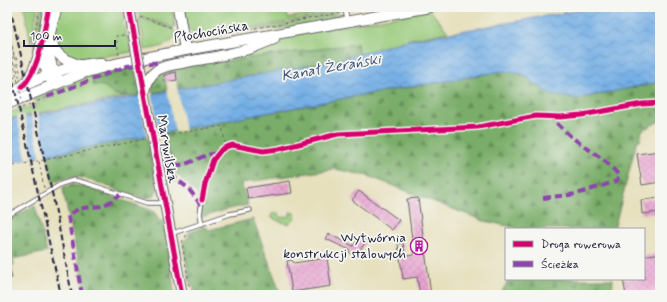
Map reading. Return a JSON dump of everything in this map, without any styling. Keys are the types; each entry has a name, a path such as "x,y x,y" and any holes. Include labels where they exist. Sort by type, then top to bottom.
{"main road":[{"path":"22,87 32,74 49,7"},
{"path":"38,92 49,84 52,74 53,66 48,47 57,7"},
{"name":"Marywilska","path":"129,7 182,295"},
{"path":"178,7 185,50"},
{"name":"Płochocińska","path":"10,107 38,92 69,80 81,69 92,63 270,36 346,17 430,7"},
{"path":"145,93 150,78 159,68 167,65 211,58 249,49 289,32"},
{"path":"50,36 59,55 81,69"},
{"path":"41,43 42,58 45,69 52,74 69,80"},
{"name":"Płochocińska","path":"7,94 52,74 81,69"}],"lane":[{"path":"345,7 346,17"},
{"path":"7,216 61,184 74,180 147,203 165,203"},
{"path":"202,200 200,214 202,224"},
{"path":"171,234 230,214 250,210"}],"path":[{"path":"7,7 11,26 7,27"},
{"path":"187,31 200,38 346,17 375,7"},
{"path":"7,24 14,57 16,57 21,76 19,76"},
{"path":"117,59 116,36 128,34"},
{"path":"7,38 9,46 12,45 19,76"},
{"path":"14,57 12,58 23,106 24,105"},
{"path":"7,79 19,76"},
{"path":"10,107 36,104 34,103 47,97"},
{"path":"155,137 222,126 226,147"},
{"path":"7,167 148,138"},
{"path":"38,161 46,193"},
{"path":"186,234 186,237 182,242 188,283 195,295"}],"green space":[{"path":"24,7 38,7 31,43"},
{"path":"41,7 45,7 35,57 34,40"},
{"path":"59,7 123,7 124,22 122,23 123,26 125,26 126,37 129,37 132,52 68,59 55,44 53,31"},
{"path":"140,7 172,7 175,27 174,28 139,15 138,10 140,10"},
{"path":"184,7 286,7 288,18 342,8 336,13 202,37 192,32 187,26"},
{"path":"430,10 448,32 410,39 359,55 357,44 228,61 211,60 255,49 287,36"},
{"path":"341,14 342,18 278,29 251,30"},
{"path":"139,17 173,29 175,34 174,39 161,47 145,50"},
{"path":"357,44 359,56 178,90 176,73 164,75 167,90 152,93 153,83 162,70 211,60 228,61"},
{"path":"134,63 134,67 93,80 93,85 105,86 111,93 125,97 7,119 7,113 38,105 38,103 47,99 46,97 35,102 34,97 72,80"},
{"path":"134,67 140,95 125,97 111,93 105,86 93,85 93,80"},
{"path":"504,71 522,74 550,94 576,99 660,82 660,121 642,130 640,140 637,141 614,228 517,228 484,221 368,176 335,169 241,183 248,205 202,217 198,195 174,171 162,133 345,98"},
{"path":"147,136 157,190 154,196 147,198 137,197 94,181 80,178 65,177 53,183 47,155"},
{"path":"72,185 86,187 153,211 160,220 163,220 175,295 86,295 64,195 63,187"},
{"path":"35,206 47,252 13,259 14,265 7,266 7,220"},
{"path":"290,212 294,213 295,218 289,224 271,217 272,214 279,213 280,218 290,216"},
{"path":"253,219 281,295 196,295 196,290 190,283 183,242 189,236 188,233 206,226 208,230"},
{"path":"508,280 613,280 612,295 500,295"}],"water":[{"name":"Kanał Żerański","path":"597,7 660,7 660,82 576,99 550,94 522,74 504,71 345,98 7,163 7,120 335,61 404,41"}],"pier":[{"path":"177,87 185,131 175,132 167,89"},
{"path":"152,92 160,135 147,138 139,94"},
{"path":"37,112 47,157 41,159 31,113"},
{"path":"24,115 34,160 27,161 17,116"}],"building":[{"path":"176,72 177,80 165,82 164,75"},
{"path":"660,151 660,182 642,185 637,154"},
{"path":"290,181 292,193 248,199 246,188"},
{"path":"359,191 399,220 392,230 352,200"},
{"name":"Wytwórnia konstrukcji stalowych","path":"418,198 431,295 420,295 417,277 403,279 398,244 403,243 405,256 414,255 407,199"},
{"path":"660,198 660,212 642,214 641,200"},
{"path":"329,234 353,246 361,235 368,239 355,257 349,252 350,250 326,239"},
{"path":"660,253 660,295 626,295 623,280 645,280 645,256"},
{"path":"327,258 331,286 292,292 287,261 292,260 294,263"},
{"path":"7,264 9,264 12,278 7,279"}],"railway":[{"path":"10,7 53,197 72,295"},
{"path":"7,55 61,295"}],"marked path":[{"path":"47,97 127,66 160,62"},
{"path":"543,198 577,194 617,181 619,176 609,165 573,138 549,116"},
{"path":"163,161 181,165 207,155 216,154"},
{"path":"164,164 176,179 188,188 201,205"},
{"path":"82,295 68,216 79,209 104,205 120,195"}],"cycle path":[{"path":"22,87 28,79 37,60 49,7"},
{"path":"129,7 182,295"},
{"path":"202,200 205,184 213,160 221,150 232,145 263,151 279,149 338,134 478,127 536,116 560,117 582,115 642,104 660,103"}],"place":[{"name":"Wytwórnia konstrukcji stalowych","path":"419,246"}]}
